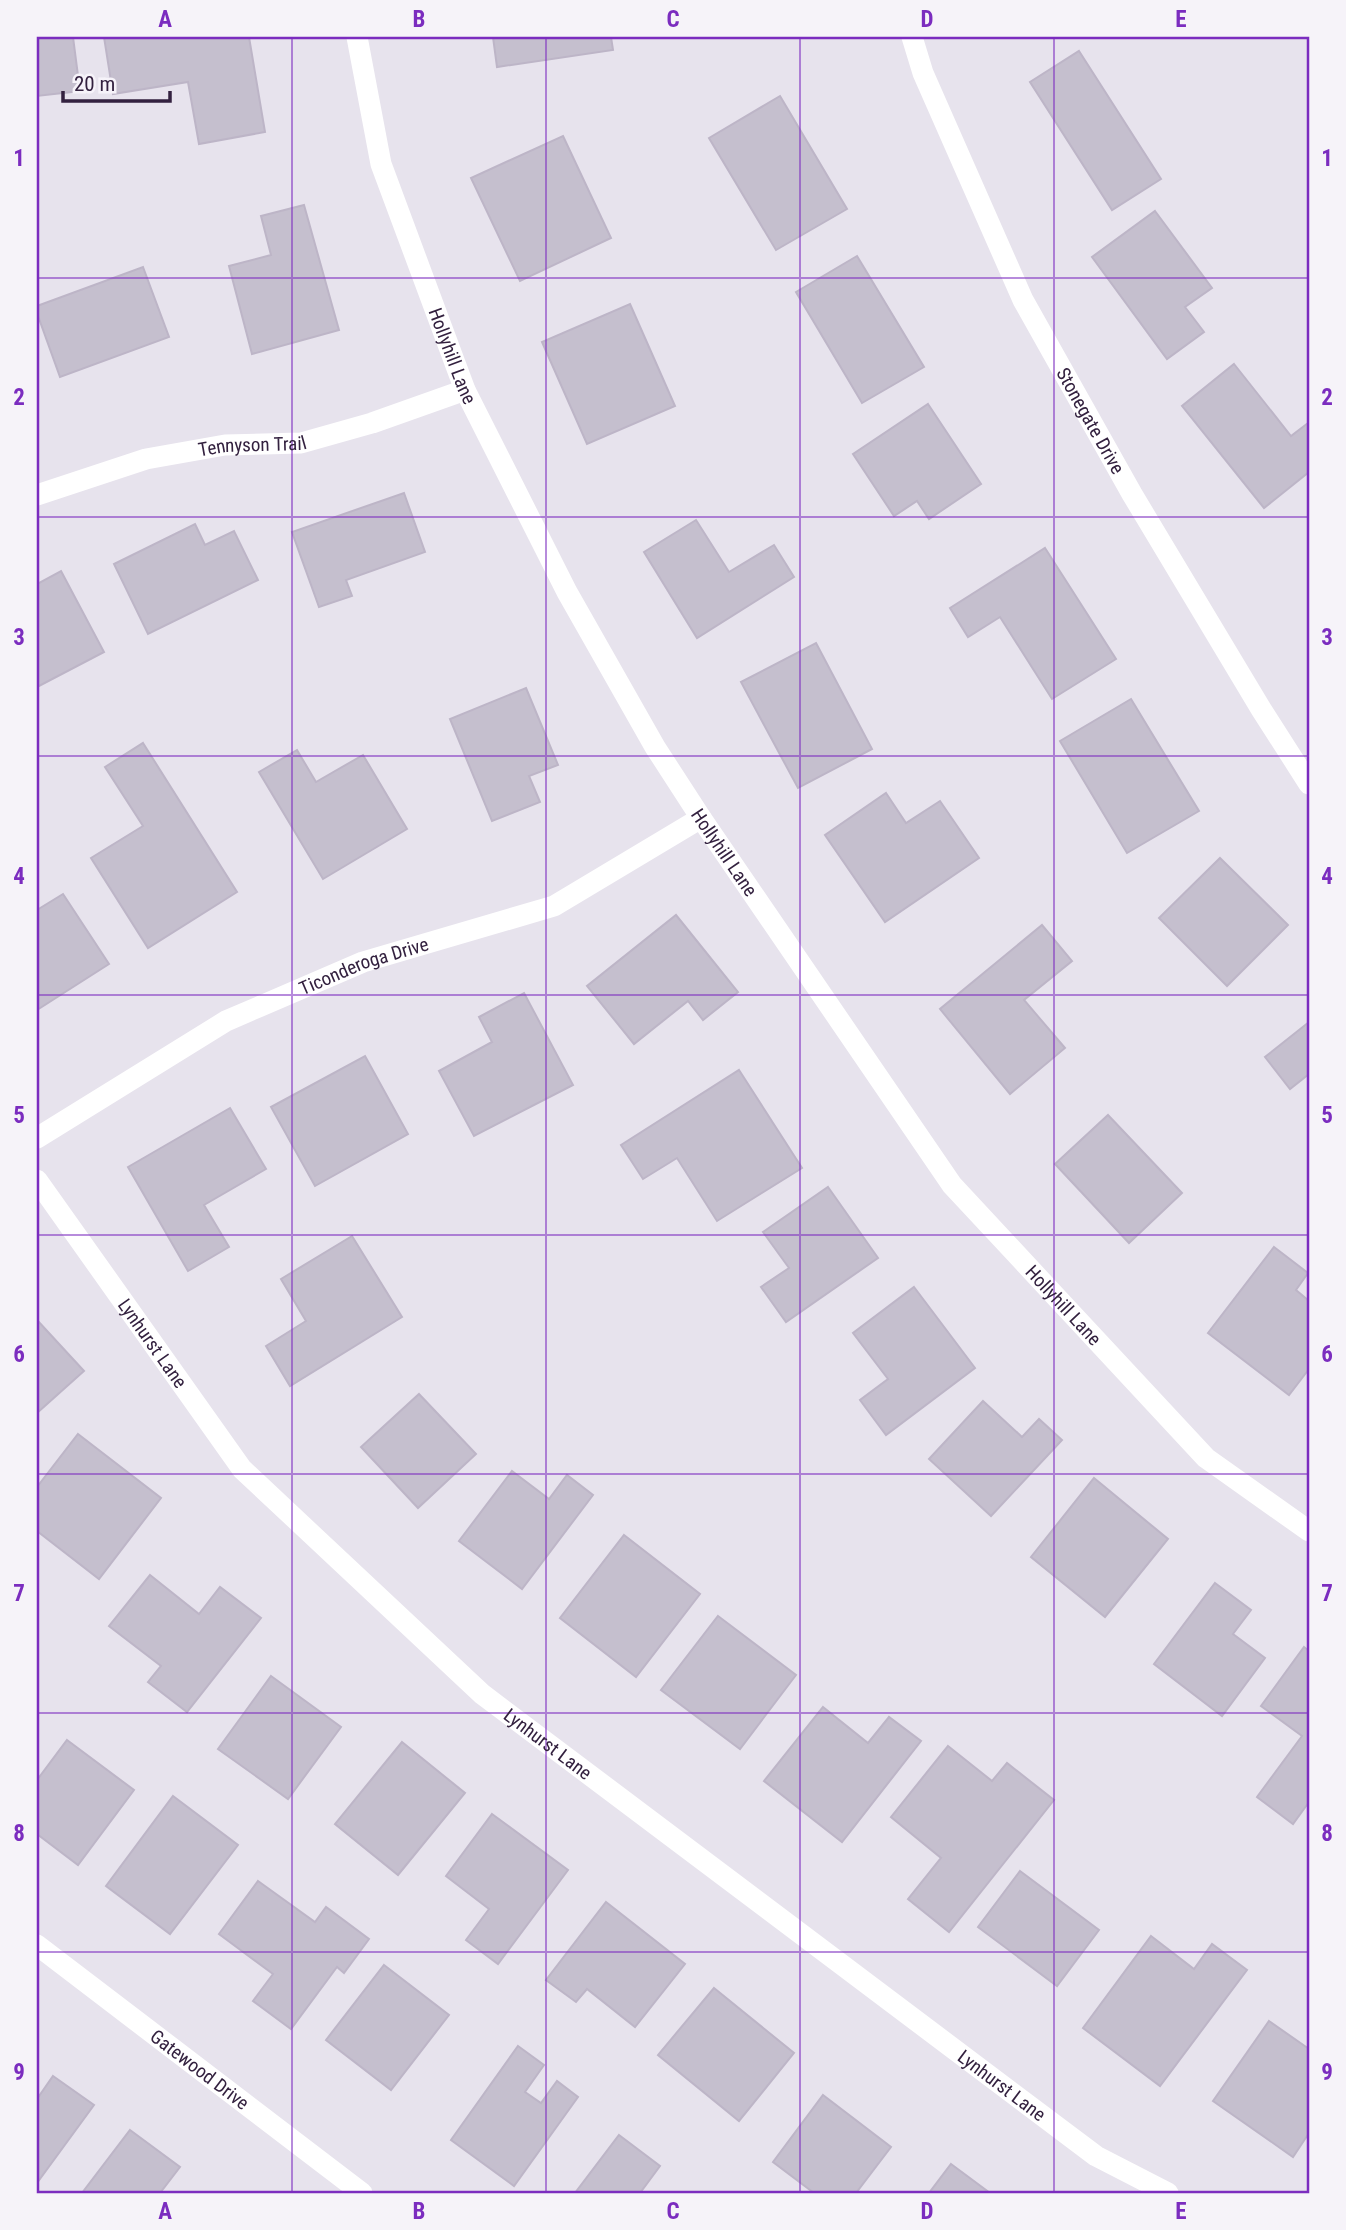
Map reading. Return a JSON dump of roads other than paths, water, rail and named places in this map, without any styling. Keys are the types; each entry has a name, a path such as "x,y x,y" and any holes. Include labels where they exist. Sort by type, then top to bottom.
{"street":[{"name":"Hollyhill Lane","path":"357,37 381,163 465,390 567,592 655,747 952,1185 1206,1458 1309,1531"},
{"name":"Stonegate Drive","path":"912,37 923,73 1023,300 1132,494 1309,784"},
{"name":"Tennyson Trail","path":"37,495 146,459 225,445 301,443 465,390"},
{"name":"Ticonderoga Drive","path":"37,1138 226,1021 363,962 554,906 701,818"},
{"name":"Lynhurst Lane","path":"37,1180 242,1469 482,1694 1096,2156 1168,2193"},
{"name":"Gatewood Drive","path":"37,1945 362,2193"}]}
